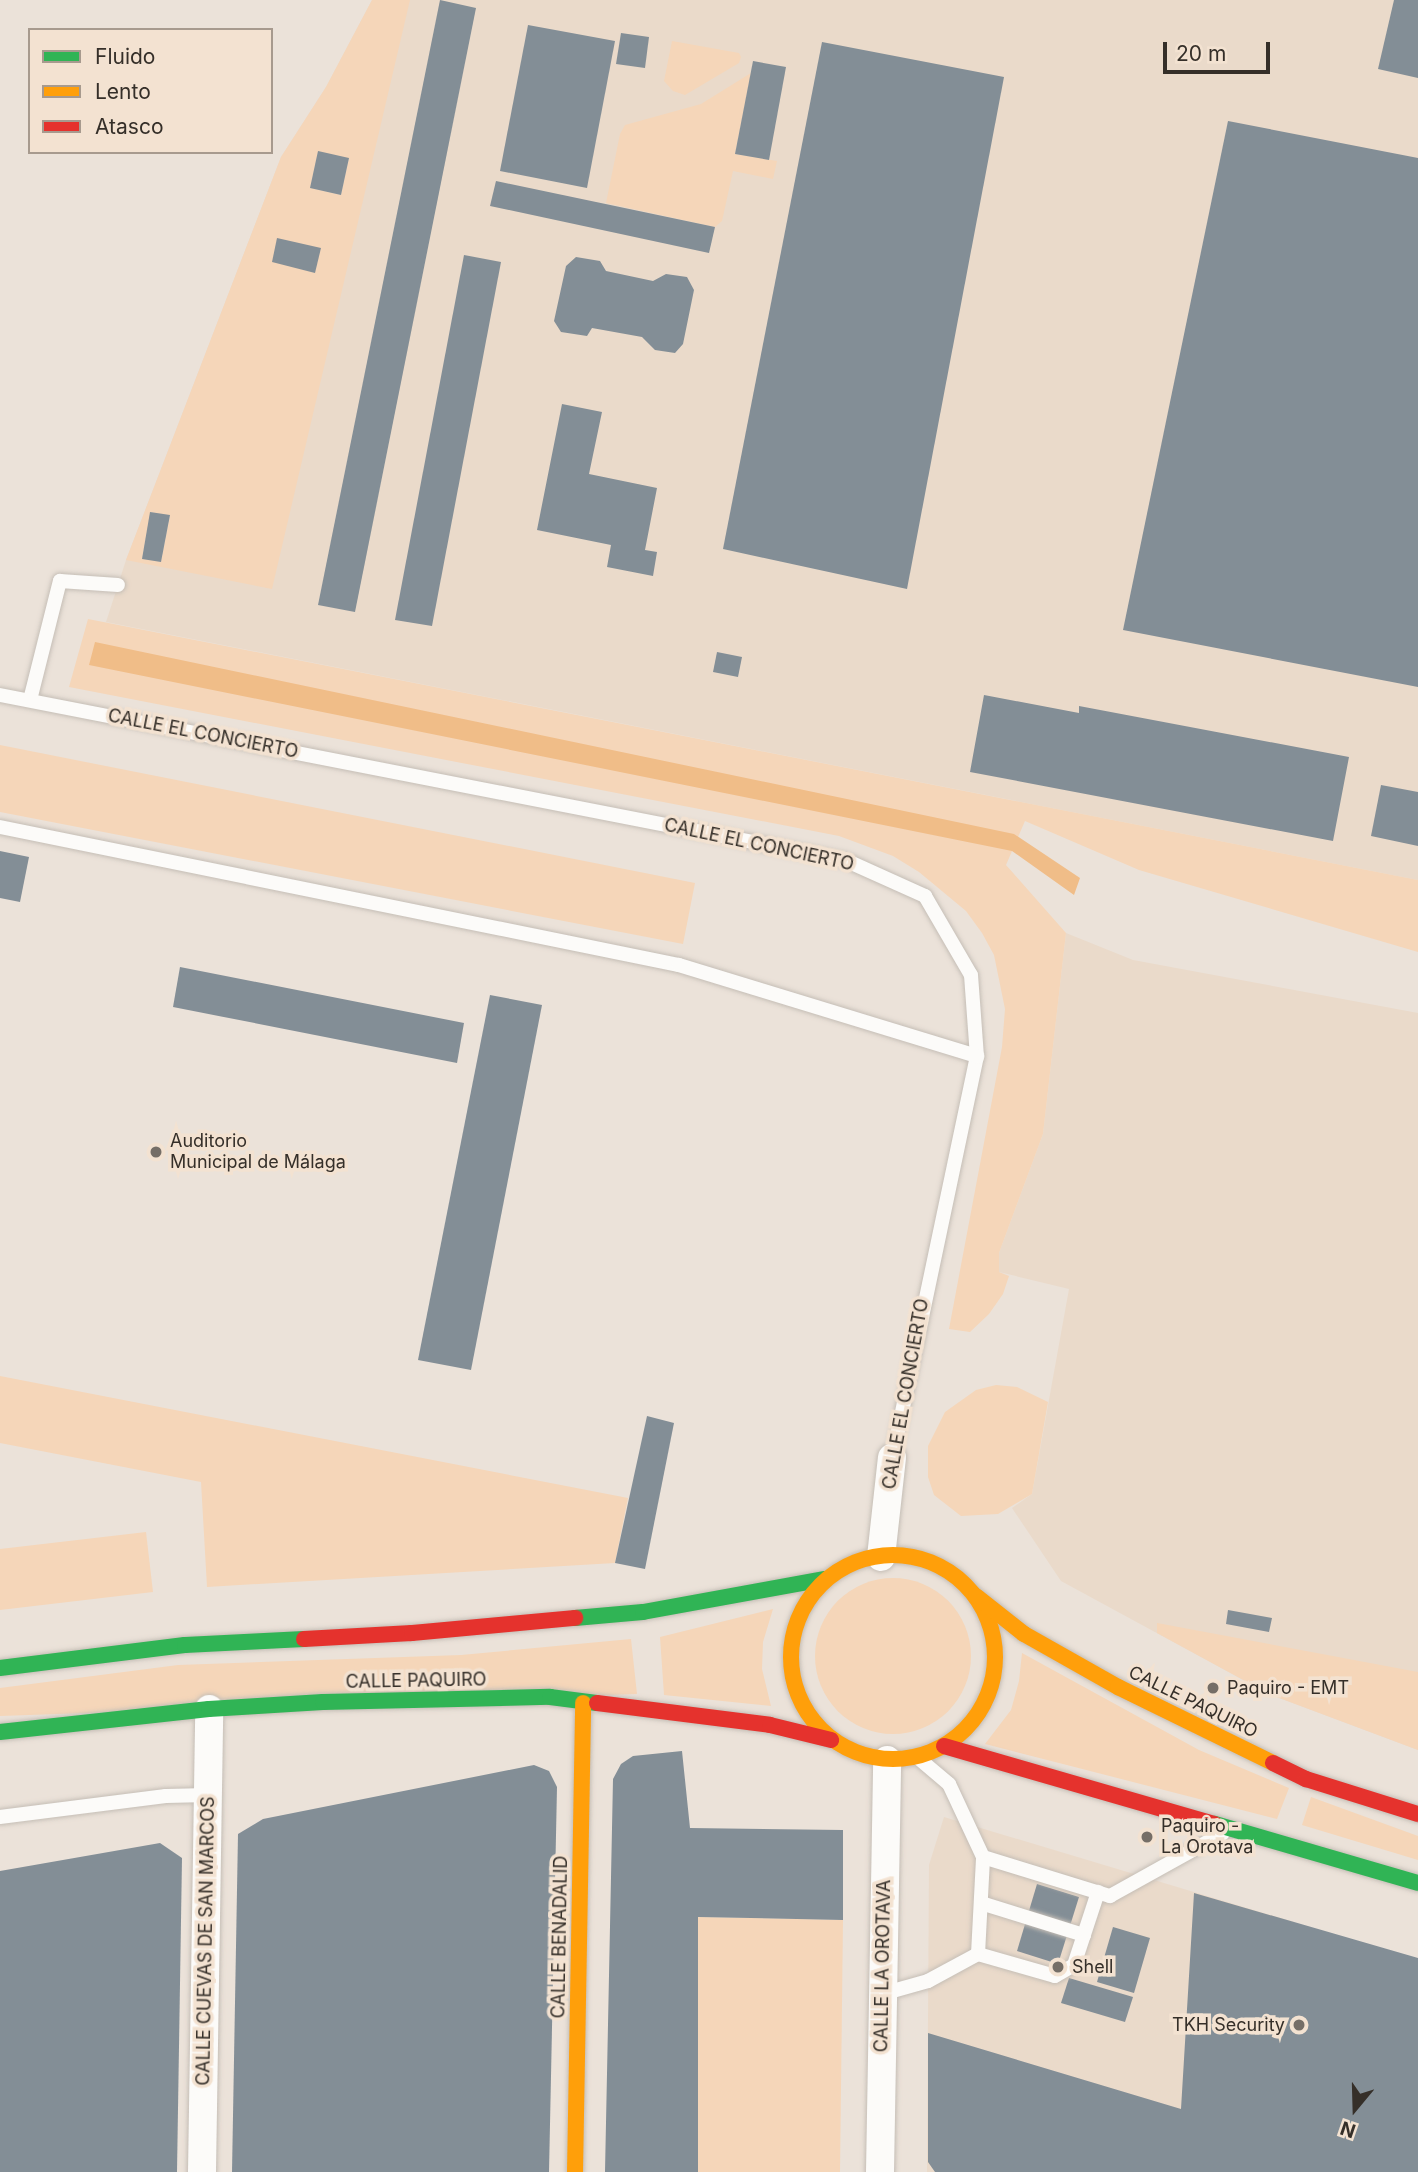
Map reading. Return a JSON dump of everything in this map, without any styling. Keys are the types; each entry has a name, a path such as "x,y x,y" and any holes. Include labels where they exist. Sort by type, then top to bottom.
{"main road":[{"path":"906,1556 939,1566 969,1591 987,1618 995,1653 990,1690 972,1722 944,1746 917,1757 887,1760 858,1754 831,1740 802,1705 789,1661 798,1616 825,1579 839,1569 881,1557 906,1556"},
{"path":"0,1668 185,1645 412,1633 643,1612 825,1579"},
{"name":"CALLE PAQUIRO","path":"969,1591 1024,1634 1118,1687 1306,1779 1418,1814"},
{"name":"CALLE PAQUIRO","path":"0,1731 209,1709 323,1702 536,1697 770,1725 831,1740"},
{"name":"CALLE BENADALID","path":"575,2172 583,1703"},
{"path":"944,1746 1418,1883"}],"street":[{"name":"CALLE EL CONCIERTO","path":"881,1557 892,1458"},
{"name":"CALLE CUEVAS DE SAN MARCOS","path":"202,2172 209,1709"},
{"name":"CALLE LA OROTAVA","path":"880,2172 887,1760"}],"lane":[{"path":"30,701 60,581 118,585"},
{"name":"CALLE EL CONCIERTO","path":"0,695 845,860 926,896 971,975 977,1056 892,1458"},
{"path":"0,827 679,965 977,1056"},
{"path":"917,1757 949,1784 983,1857 978,1954"},
{"path":"0,1817 166,1796 208,1795"},
{"path":"983,1857 1110,1896 1230,1829"},
{"path":"882,1994 928,1981 978,1954 1055,1976 1074,1965 1098,1892"},
{"path":"981,1903 1084,1935"}],"shaded area":[{"path":"372,0 1418,0 1418,880 106,622 126,560 281,157 326,87"},
{"path":"372,0 410,0 272,589 126,560 281,157 326,87","holes":["318,152 349,159 341,195 310,188","151,512 170,516 161,562 142,558"]},
{"path":"672,41 739,53 741,57 739,63 685,95 673,91 664,81"},
{"path":"751,73 735,154 777,161 773,179 733,171 722,221 715,227 606,203 620,134 625,125 701,104"},
{"path":"88,619 1418,880 1418,952 1139,870 1025,821 1006,865 1066,933 1043,1134 999,1253 999,1272 1009,1276 1003,1294 989,1314 970,1332 949,1329 1002,1047 1005,1009 994,955 982,933 966,911 919,872 893,856 839,836 69,687"},
{"path":"95,642 1014,834 1080,878 1074,895 1012,851 89,665"},
{"path":"0,745 695,883 683,944 0,812"},
{"path":"1066,933 1133,960 1418,1013 1418,1750 1269,1694 1061,1581 1012,1508 1032,1494 1069,1289 999,1272 999,1253 1043,1134"},
{"path":"0,1376 628,1498 615,1563 207,1587 201,1482 0,1443"},
{"path":"996,1385 1017,1387 1048,1402 1032,1494 998,1514 961,1516 934,1495 928,1477 928,1446 945,1412 976,1390"},
{"path":"146,1532 153,1592 0,1610 0,1549"},
{"path":"893,1578 923,1584 948,1601 965,1626 971,1656 965,1686 948,1711 923,1728 893,1734 863,1728 838,1711 821,1686 815,1656 821,1626 838,1601 863,1584"},
{"path":"773,1609 763,1642 762,1669 771,1706 664,1695 660,1637"},
{"path":"1157,1623 1418,1672 1418,1750 1269,1694 1157,1633"},
{"path":"631,1639 637,1694 0,1716 0,1688 178,1665 461,1655"},
{"path":"1022,1653 1199,1750 1289,1788 1277,1819 985,1744 1011,1710 1019,1681"},
{"path":"1311,1797 1418,1836 1418,1860 1302,1825"},
{"path":"944,1817 1294,1922 1418,2172 927,2172 929,1865"},
{"path":"698,1917 843,1920 840,2172 698,2172"}],"building":[{"path":"440,0 476,8 355,612 318,605"},
{"path":"1394,0 1418,0 1418,78 1378,69"},
{"path":"528,25 615,41 587,188 500,171"},
{"path":"621,33 649,37 645,68 616,64"},
{"path":"822,42 1004,77 907,589 723,549"},
{"path":"753,61 786,67 769,160 735,154"},
{"path":"1228,121 1418,158 1418,687 1123,630"},
{"path":"318,151 349,158 341,195 310,188"},
{"path":"496,181 715,227 709,253 490,206"},
{"path":"277,238 321,248 315,273 272,262"},
{"path":"464,255 501,262 432,626 395,620"},
{"path":"576,257 600,261 606,271 653,281 666,274 687,277 694,290 683,344 675,353 655,350 642,337 592,328 587,336 561,332 554,321 566,266"},
{"path":"562,404 602,412 589,474 657,488 645,550 657,552 653,576 607,567 611,545 537,530"},
{"path":"150,512 170,515 161,562 142,559"},
{"path":"717,652 742,657 738,677 713,672"},
{"path":"984,695 1079,713 1079,706 1349,757 1333,841 970,772"},
{"path":"1381,785 1418,792 1418,846 1371,836"},
{"path":"0,851 29,857 20,902 0,898"},
{"path":"180,967 464,1023 457,1063 173,1007"},
{"path":"490,995 542,1005 471,1370 418,1360"},
{"path":"647,1416 674,1423 645,1569 615,1563"},
{"path":"1228,1610 1272,1618 1269,1632 1226,1624"},
{"path":"682,1751 690,1828 843,1830 843,1920 698,1917 698,2172 605,2172 613,1779 621,1764 633,1756"},
{"path":"534,1765 549,1771 557,1787 549,2172 232,2172 238,1834 263,1819"},
{"path":"160,1843 182,1858 177,2172 0,2172 0,1871"},
{"path":"1037,1884 1079,1897 1058,1964 1017,1951"},
{"path":"1194,1893 1418,1958 1418,2172 935,2172 928,2162 928,2033 1181,2109"},
{"path":"1113,1927 1150,1938 1134,1993 1097,1982"},
{"path":"1069,1978 1133,1997 1125,2022 1061,2003"}],"traffic: fast":[{"path":"575,1618 643,1612 825,1579"},
{"path":"0,1668 185,1645 304,1639"},
{"path":"0,1732 209,1709 323,1702 550,1697 597,1703"},
{"path":"1215,1824 1418,1883"}],"traffic: slow":[{"path":"893,1555 932,1563 965,1585 987,1618 995,1657 987,1696 965,1729 932,1751 893,1759 854,1751 821,1729 799,1696 791,1657 799,1618 821,1585 854,1563 893,1555"},
{"path":"976,1596 1024,1634 1118,1687 1273,1763"},
{"path":"575,2172 583,1703"}],"traffic: jam":[{"path":"304,1639 412,1633 575,1618"},
{"path":"597,1703 770,1725 831,1740"},
{"path":"944,1746 1215,1824"},
{"path":"1273,1763 1306,1779 1418,1814"}],"place":[{"name":"Auditorio Municipal de Málaga","path":"156,1152"},
{"name":"Paquiro - EMT","path":"1213,1688"},
{"name":"Paquiro - La Orotava","path":"1147,1837"},
{"name":"Shell","path":"1058,1967"},
{"name":"TKH Security","path":"1299,2025"}]}
